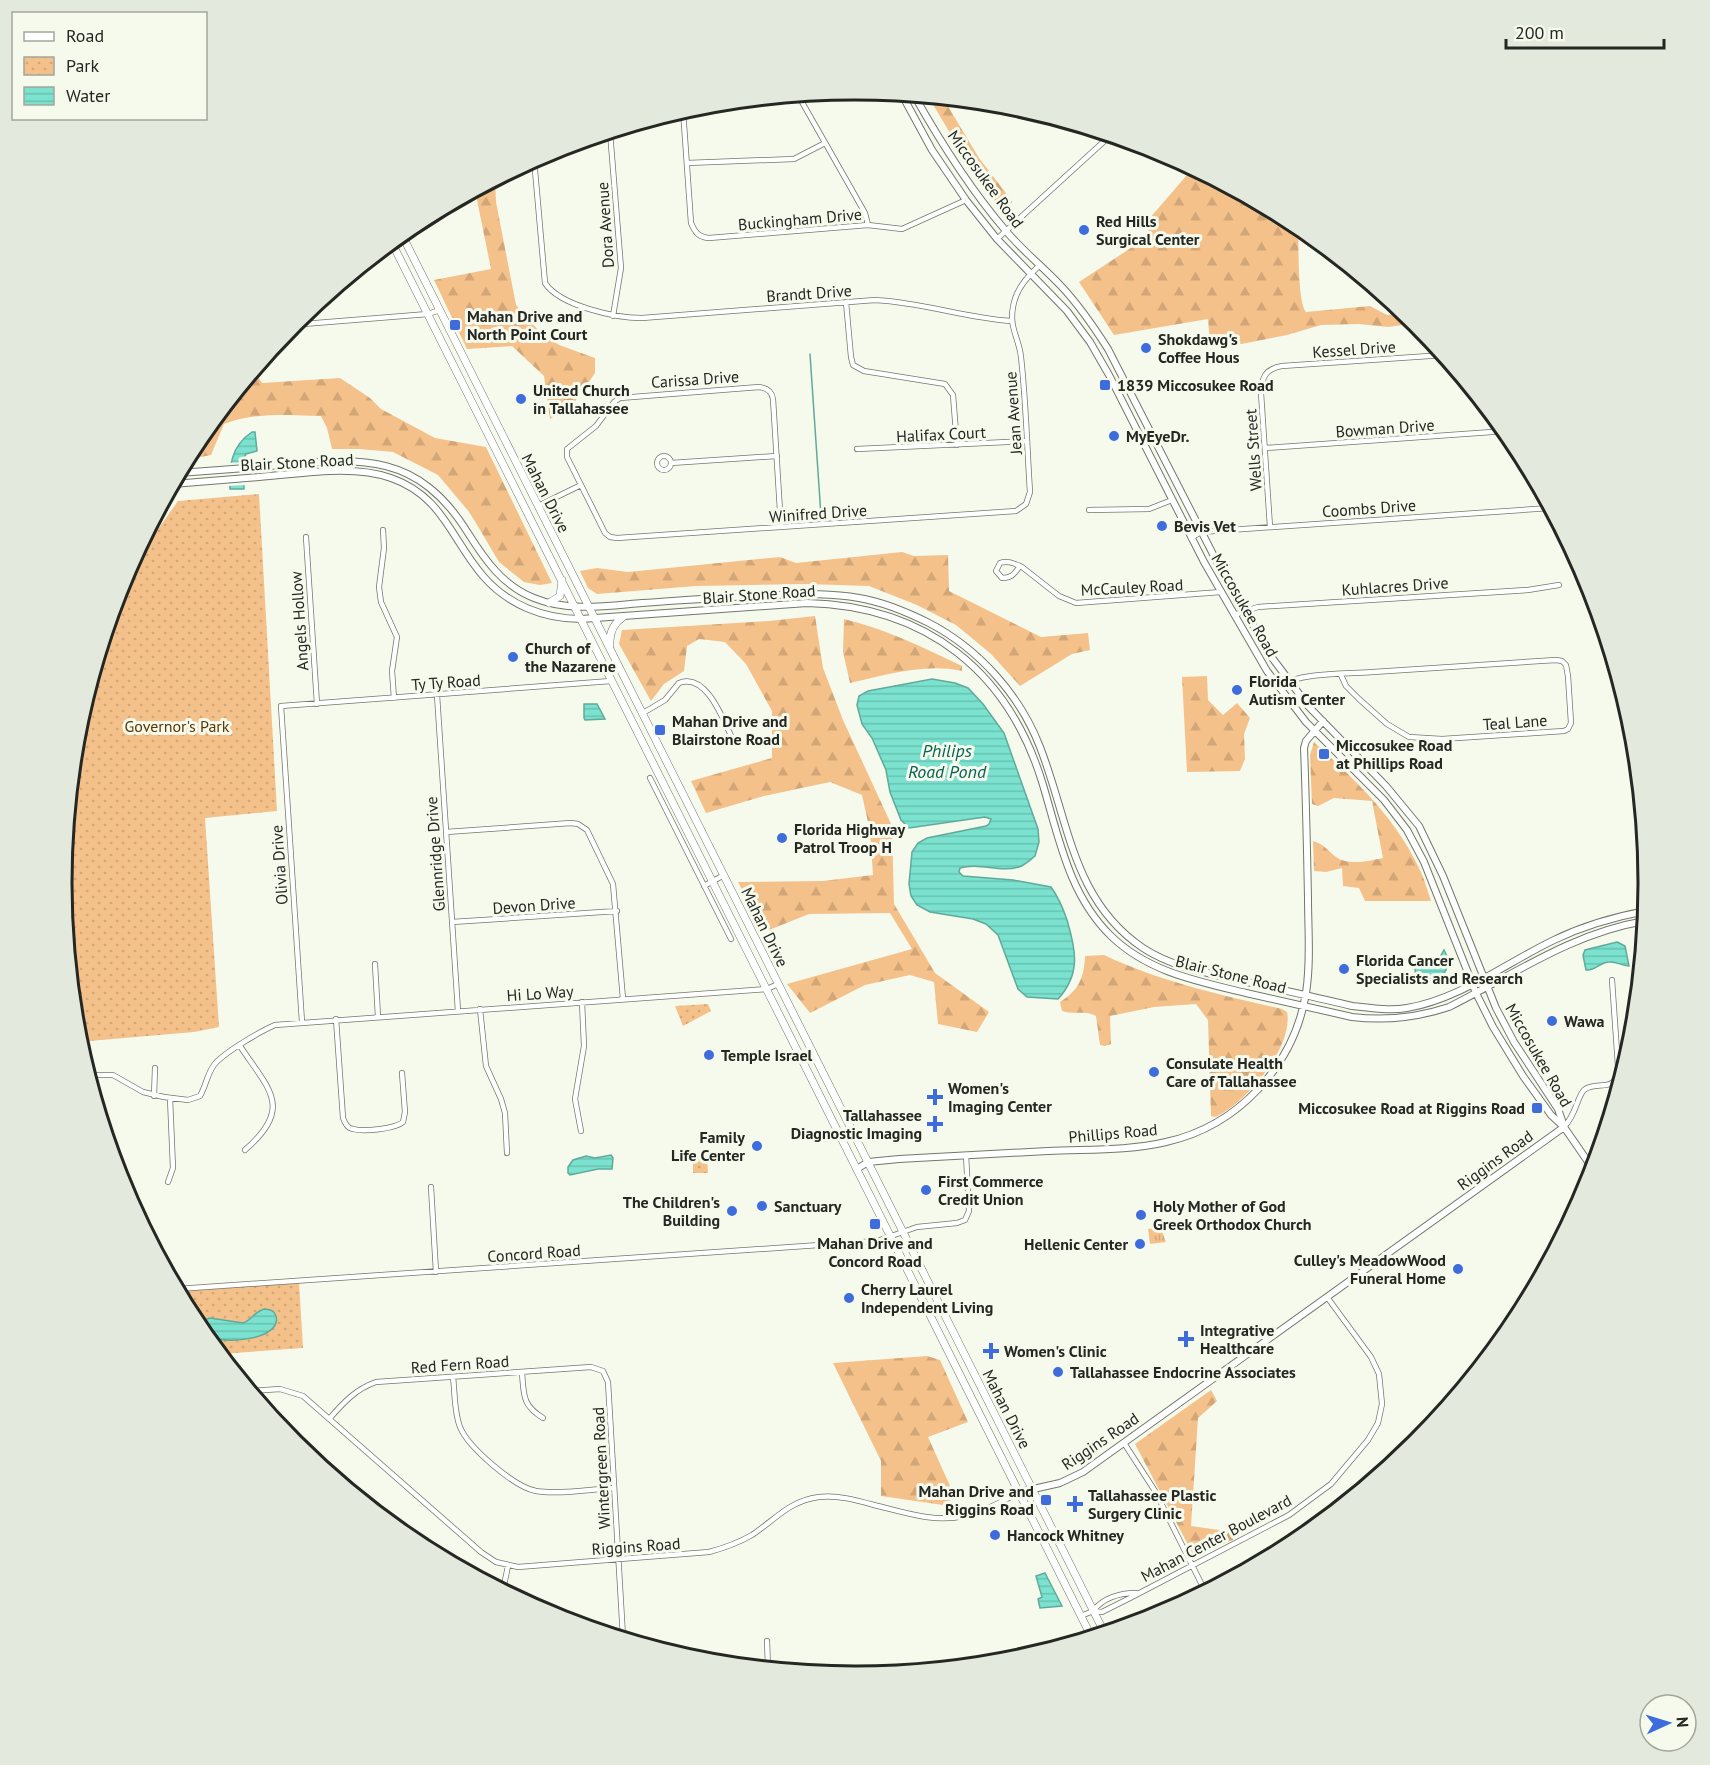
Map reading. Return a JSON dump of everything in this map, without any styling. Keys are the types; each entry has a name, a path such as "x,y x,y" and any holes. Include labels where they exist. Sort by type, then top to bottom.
{"main road":[{"name":"Mahan Drive","path":"405,242 1101,1626"},
{"name":"Mahan Drive","path":"395,249 1088,1630"},
{"path":"460,378 471,372"},
{"path":"549,603 560,596 562,580"},
{"path":"611,650 611,630 623,616"},
{"path":"813,1081 823,1074"},
{"path":"937,1330 949,1324"},
{"path":"978,1412 991,1407"}],"street":[{"path":"802,101 865,213 868,225"},
{"name":"Miccosukee Road","path":"905,101 932,150 966,200 997,238 1067,311 1090,342 1191,538 1234,615 1278,686 1315,730 1396,814 1424,862 1476,993 1492,1027 1517,1068 1586,1159"},
{"name":"Miccosukee Road","path":"918,102 961,173 1006,231 1062,288 1087,318 1114,361 1201,532 1270,655 1287,680 1323,722 1399,800 1419,826 1435,857 1486,987 1514,1042 1558,1109 1564,1127"},
{"path":"683,119 687,163 794,159 825,143"},
{"name":"Dora Avenue","path":"611,139 621,268 613,316"},
{"path":"997,238 1105,140"},
{"name":"Buckingham Drive","path":"687,163 691,222 696,233 709,238 868,225 902,229 966,200"},
{"name":"Brandt Drive","path":"535,168 543,278 548,288 597,312 613,316 642,318 846,302 889,301 1011,321"},
{"path":"1011,321 1015,298 1026,278 1040,265"},
{"path":"846,302 853,365 864,371 945,384 953,395 957,445"},
{"path":"307,324 428,314 440,310"},
{"name":"Jean Avenue","path":"1011,321 1021,356 1030,492 1026,504"},
{"name":"Kessel Drive","path":"1266,372 1282,366 1434,356"},
{"path":"1104,366 1114,361"},
{"name":"Wells Street","path":"1266,372 1262,378 1261,393 1270,527"},
{"name":"Carissa Drive","path":"581,485 567,457 567,449 596,426 614,402 620,398 759,387 769,390 773,399 777,456"},
{"name":"Bowman Drive","path":"1265,448 1495,432"},
{"name":"Halifax Court","path":"857,449 1026,441"},
{"path":"671,463 777,456 781,527"},
{"name":"Blair Stone Road","path":"188,472 346,460 383,464 417,478 444,499 457,514 484,559 510,585 526,595 549,603 589,607 814,593 882,603 933,625 971,651 998,678 1021,710 1040,746 1085,882 1093,897 1117,927 1147,950 1184,967 1371,1009 1405,1008 1435,1001 1575,930 1637,913"},
{"path":"316,462 317,473"},
{"name":"Blair Stone Road","path":"182,483 349,471 383,475 409,485 437,508 483,576 498,590 520,605 551,616 581,619 799,603 829,603 849,605 886,614 921,629 967,660 999,694 1015,718 1032,753 1068,868 1084,904 1111,936 1143,960 1178,976 1352,1017 1400,1019 1431,1013 1476,993 1574,941 1636,922"},
{"path":"538,507 581,485"},
{"name":"Winifred Drive","path":"581,485 605,533 617,538 1016,511 1026,504"},
{"path":"437,508 444,499"},
{"path":"1089,510 1149,510 1172,500"},
{"name":"Coombs Drive","path":"1191,538 1201,532 1542,509"},
{"path":"383,530 384,548 379,586 381,602 396,637 392,671 394,698"},
{"name":"Angels Hollow","path":"306,537 317,704"},
{"path":"1003,562 1020,566 1013,576 1008,578 1002,578 996,571 996,568 1003,562"},
{"name":"McCauley Road","path":"1020,566 1064,599 1076,603 1221,592"},
{"path":"498,590 510,585"},
{"name":"Kuhlacres Drive","path":"1234,615 1258,608 1528,590 1559,585"},
{"name":"Teal Lane","path":"1278,686 1287,680 1341,675 1562,661 1566,665 1569,676 1571,723 1564,731 1442,739 1409,737 1387,724 1359,699 1346,686 1341,675"},
{"name":"Ty Ty Road","path":"281,706 611,681"},
{"path":"643,712 665,700 679,683 694,682 703,687 720,712 732,738"},
{"name":"Glennridge Drive","path":"437,695 458,1011"},
{"name":"Olivia Drive","path":"281,706 302,1022"},
{"name":"Phillips Road","path":"857,1169 868,1162 1144,1146 1197,1132 1236,1110 1265,1082 1287,1049 1303,1006 1308,967 1304,748 1306,741 1323,722"},
{"path":"650,778 731,939"},
{"path":"446,832 571,823 584,827 591,836 613,884 623,999"},
{"path":"677,832 698,824"},
{"path":"1424,862 1435,857"},
{"path":"705,886 724,875"},
{"name":"Devon Drive","path":"452,922 617,911"},
{"path":"375,964 378,1017"},
{"name":"Riggins Road","path":"1612,980 1617,1058"},
{"name":"Hi Lo Way","path":"170,1098 188,1100 200,1096 213,1065 275,1025 767,989 778,984"},
{"path":"581,1131 575,1099 584,1046 582,1002"},
{"path":"480,1010 486,1066 505,1113 507,1153"},
{"path":"336,1019 343,1119 348,1127 356,1130 394,1127 403,1122 405,1112 402,1074"},
{"path":"240,1046 267,1087 273,1111 266,1131 245,1149"},
{"path":"154,1095 155,1068"},
{"path":"97,1075 113,1075 142,1092 170,1098 173,1168 168,1182"},
{"name":"Riggins Road","path":"259,1390 280,1389 297,1393 311,1401 481,1552 496,1562 518,1568 698,1555 726,1548 753,1534 777,1514 795,1504 818,1497 844,1497 923,1516 957,1518 978,1512 1020,1492 1075,1477 1564,1127 1571,1120 1584,1091 1608,1085 1612,1081"},
{"name":"Concord Road","path":"186,1288 876,1242 925,1225 961,1222 967,1217 969,1211 966,1155"},
{"path":"430,1187 436,1272"},
{"name":"Mahan Center Boulevard","path":"1081,1616 1093,1611 1102,1611 1270,1526 1318,1494 1339,1476 1373,1433 1381,1414 1379,1374 1371,1357 1327,1297"},
{"name":"Red Fern Road","path":"330,1418 349,1397 365,1386 384,1381 591,1367 603,1371"},
{"name":"Wintergreen Road","path":"603,1371 608,1382 623,1630"},
{"path":"522,1373 527,1403 531,1411 543,1418"},
{"path":"453,1377 458,1419 463,1433 473,1445 517,1484 528,1489 546,1492 614,1488"},
{"path":"1124,1443 1146,1474 1202,1585"},
{"path":"505,1583 508,1566"},
{"name":"Mahan Center Boulevard","path":"1093,1611 1098,1604 1109,1599 1124,1593 1136,1593"},
{"path":"767,1641 768,1660"}],"green space":[{"path":"933,104 947,105 979,158 1012,202 1006,210 1001,210 972,170"},
{"path":"1188,174 1246,204 1298,237 1301,296 1306,312 1370,306 1387,315 1393,314 1404,325 1388,327 1359,324 1321,325 1287,335 1231,346 1210,343 1208,319 1114,335 1079,282 1146,238 1150,226 1149,219"},
{"path":"495,187 496,202 516,305 538,330 559,345 595,358 595,373 574,403 550,419 544,376 512,346 467,349 434,280 491,269 476,197"},
{"path":"258,376 262,383 340,378 370,398 381,409 435,438 486,447 552,583 540,585 524,582 499,562 470,513 438,475 393,452 332,449 327,428 321,416 260,416 224,424 211,455 197,458"},
{"name":"Governor's Park","path":"259,494 277,811 205,818 219,1027 194,1032 88,1041 79,985 72,883 79,780 87,730 114,631 132,583 153,537 178,501"},
{"path":"902,552 914,556 948,555 949,591 1041,637 1088,633 1090,650 1072,654 1020,686 991,654 956,625 917,605 869,586 806,584 696,586 597,594 588,588 580,571 597,568 628,572 780,557 796,563"},
{"path":"815,616 823,668 843,720 892,826 894,904 935,973 989,1012 977,1032 938,1024 934,982 910,975 865,985 810,1013 787,984 912,949 890,913 809,914 764,932 738,882 823,881 873,875 870,831 862,795 830,782 764,796 706,813 691,781 772,758 772,711 746,664 725,642 699,639 687,646 684,671 664,684 651,701 619,644 622,630"},
{"path":"844,619 875,628 919,646 962,666 962,671 920,669 850,683 843,652"},
{"path":"1207,676 1208,700 1223,715 1237,703 1250,718 1244,734 1245,759 1240,771 1187,772 1182,677"},
{"path":"1314,742 1372,799 1397,831 1420,870 1431,901 1365,901 1359,888 1343,886 1342,868 1326,872 1314,871 1313,841 1341,860 1359,862 1383,858 1372,801 1334,798 1318,806 1312,804 1310,755"},
{"path":"1104,955 1169,980 1287,1012 1287,1026 1283,1041 1265,1073 1240,1100 1215,1117 1211,1116 1208,1020 1196,1004 1154,1007 1110,1016 1111,1044 1100,1045 1096,1016 1088,1013 1062,1011 1060,1002 1072,993 1079,983 1085,956"},
{"path":"708,1004 711,1011 683,1026 675,1006"},
{"path":"707,1158 708,1173 693,1173 693,1159"},
{"path":"1165,1227 1163,1234 1166,1242 1150,1244 1148,1229"},
{"path":"299,1282 303,1348 230,1353 187,1290"},
{"path":"927,1356 940,1360 968,1422 928,1437 955,1497 943,1505 881,1496 881,1461 833,1363"},
{"path":"1211,1390 1217,1401 1198,1418 1191,1526 1233,1532 1233,1540 1194,1556 1135,1444"}],"water":[{"path":"252,432 255,432 257,451 246,454 243,459 244,489 230,489 233,457 240,444"},
{"name":"Philips Road Pond","path":"932,679 968,688 1004,733 1038,829 1039,842 1035,856 1023,865 1012,869 967,866 960,868 959,872 963,876 1013,880 1051,887 1059,899 1070,931 1074,952 1070,980 1058,999 1027,997 1018,989 998,935 986,924 973,919 930,912 917,905 911,896 909,884 912,852 918,843 927,838 986,826 991,819 985,817 909,828 901,820 890,792 886,770 872,738 862,724 857,705 859,696 868,691"},
{"path":"584,704 597,704 605,719 585,720"},
{"path":"1617,942 1625,946 1629,966 1609,962 1586,970 1583,955 1585,950"},
{"path":"1444,950 1448,964 1442,975 1430,982 1416,984 1415,967 1436,964"},
{"path":"611,1155 612,1169 598,1169 570,1175 568,1173 568,1167 573,1160 586,1156 595,1158"},
{"path":"271,1310 276,1316 275,1324 269,1331 247,1339 220,1340 205,1320 210,1318 243,1323 259,1311"},
{"path":"1045,1573 1062,1606 1040,1608 1038,1599 1042,1597 1036,1576"}],"pier":[{"path":"246,462 247,485 227,486 227,463"}],"waterway":[{"path":"810,354 821,516"}],"place":[{"name":"Red Hills Surgical Center","path":"1084,230"},
{"name":"Mahan Drive and North Point Court","path":"455,325"},
{"name":"Shokdawg's Coffee Hous","path":"1146,348"},
{"name":"1839 Miccosukee Road","path":"1105,385"},
{"name":"United Church in Tallahassee","path":"521,399"},
{"name":"MyEyeDr.","path":"1114,436"},
{"name":"Bevis Vet","path":"1162,526"},
{"name":"Church of the Nazarene","path":"513,657"},
{"name":"Florida Autism Center","path":"1237,690"},
{"name":"Mahan Drive and Blairstone Road","path":"660,730"},
{"name":"Miccosukee Road at Phillips Road","path":"1324,754"},
{"name":"Florida Highway Patrol Troop H","path":"782,838"},
{"name":"Florida Cancer Specialists and Research","path":"1344,969"},
{"name":"Wawa","path":"1552,1021"},
{"name":"Temple Israel","path":"709,1055"},
{"name":"Consulate Health Care of Tallahassee","path":"1154,1072"},
{"name":"Women's Imaging Center","path":"935,1097"},
{"name":"Miccosukee Road at Riggins Road","path":"1537,1108"},
{"name":"Tallahassee Diagnostic Imaging","path":"935,1124"},
{"name":"Family Life Center","path":"757,1146"},
{"name":"First Commerce Credit Union","path":"926,1190"},
{"name":"Sanctuary","path":"762,1206"},
{"name":"The Children's Building","path":"732,1211"},
{"name":"Holy Mother of God Greek Orthodox Church","path":"1141,1215"},
{"name":"Mahan Drive and Concord Road","path":"875,1224"},
{"name":"Hellenic Center","path":"1140,1244"},
{"name":"Culley's MeadowWood Funeral Home","path":"1458,1269"},
{"name":"Cherry Laurel Independent Living","path":"849,1298"},
{"name":"Integrative Healthcare","path":"1186,1339"},
{"name":"Women's Clinic","path":"991,1351"},
{"name":"Tallahassee Endocrine Associates","path":"1058,1372"},
{"name":"Mahan Drive and Riggins Road","path":"1046,1500"},
{"name":"Tallahassee Plastic Surgery Clinic","path":"1075,1504"},
{"name":"Hancock Whitney","path":"995,1535"}]}
